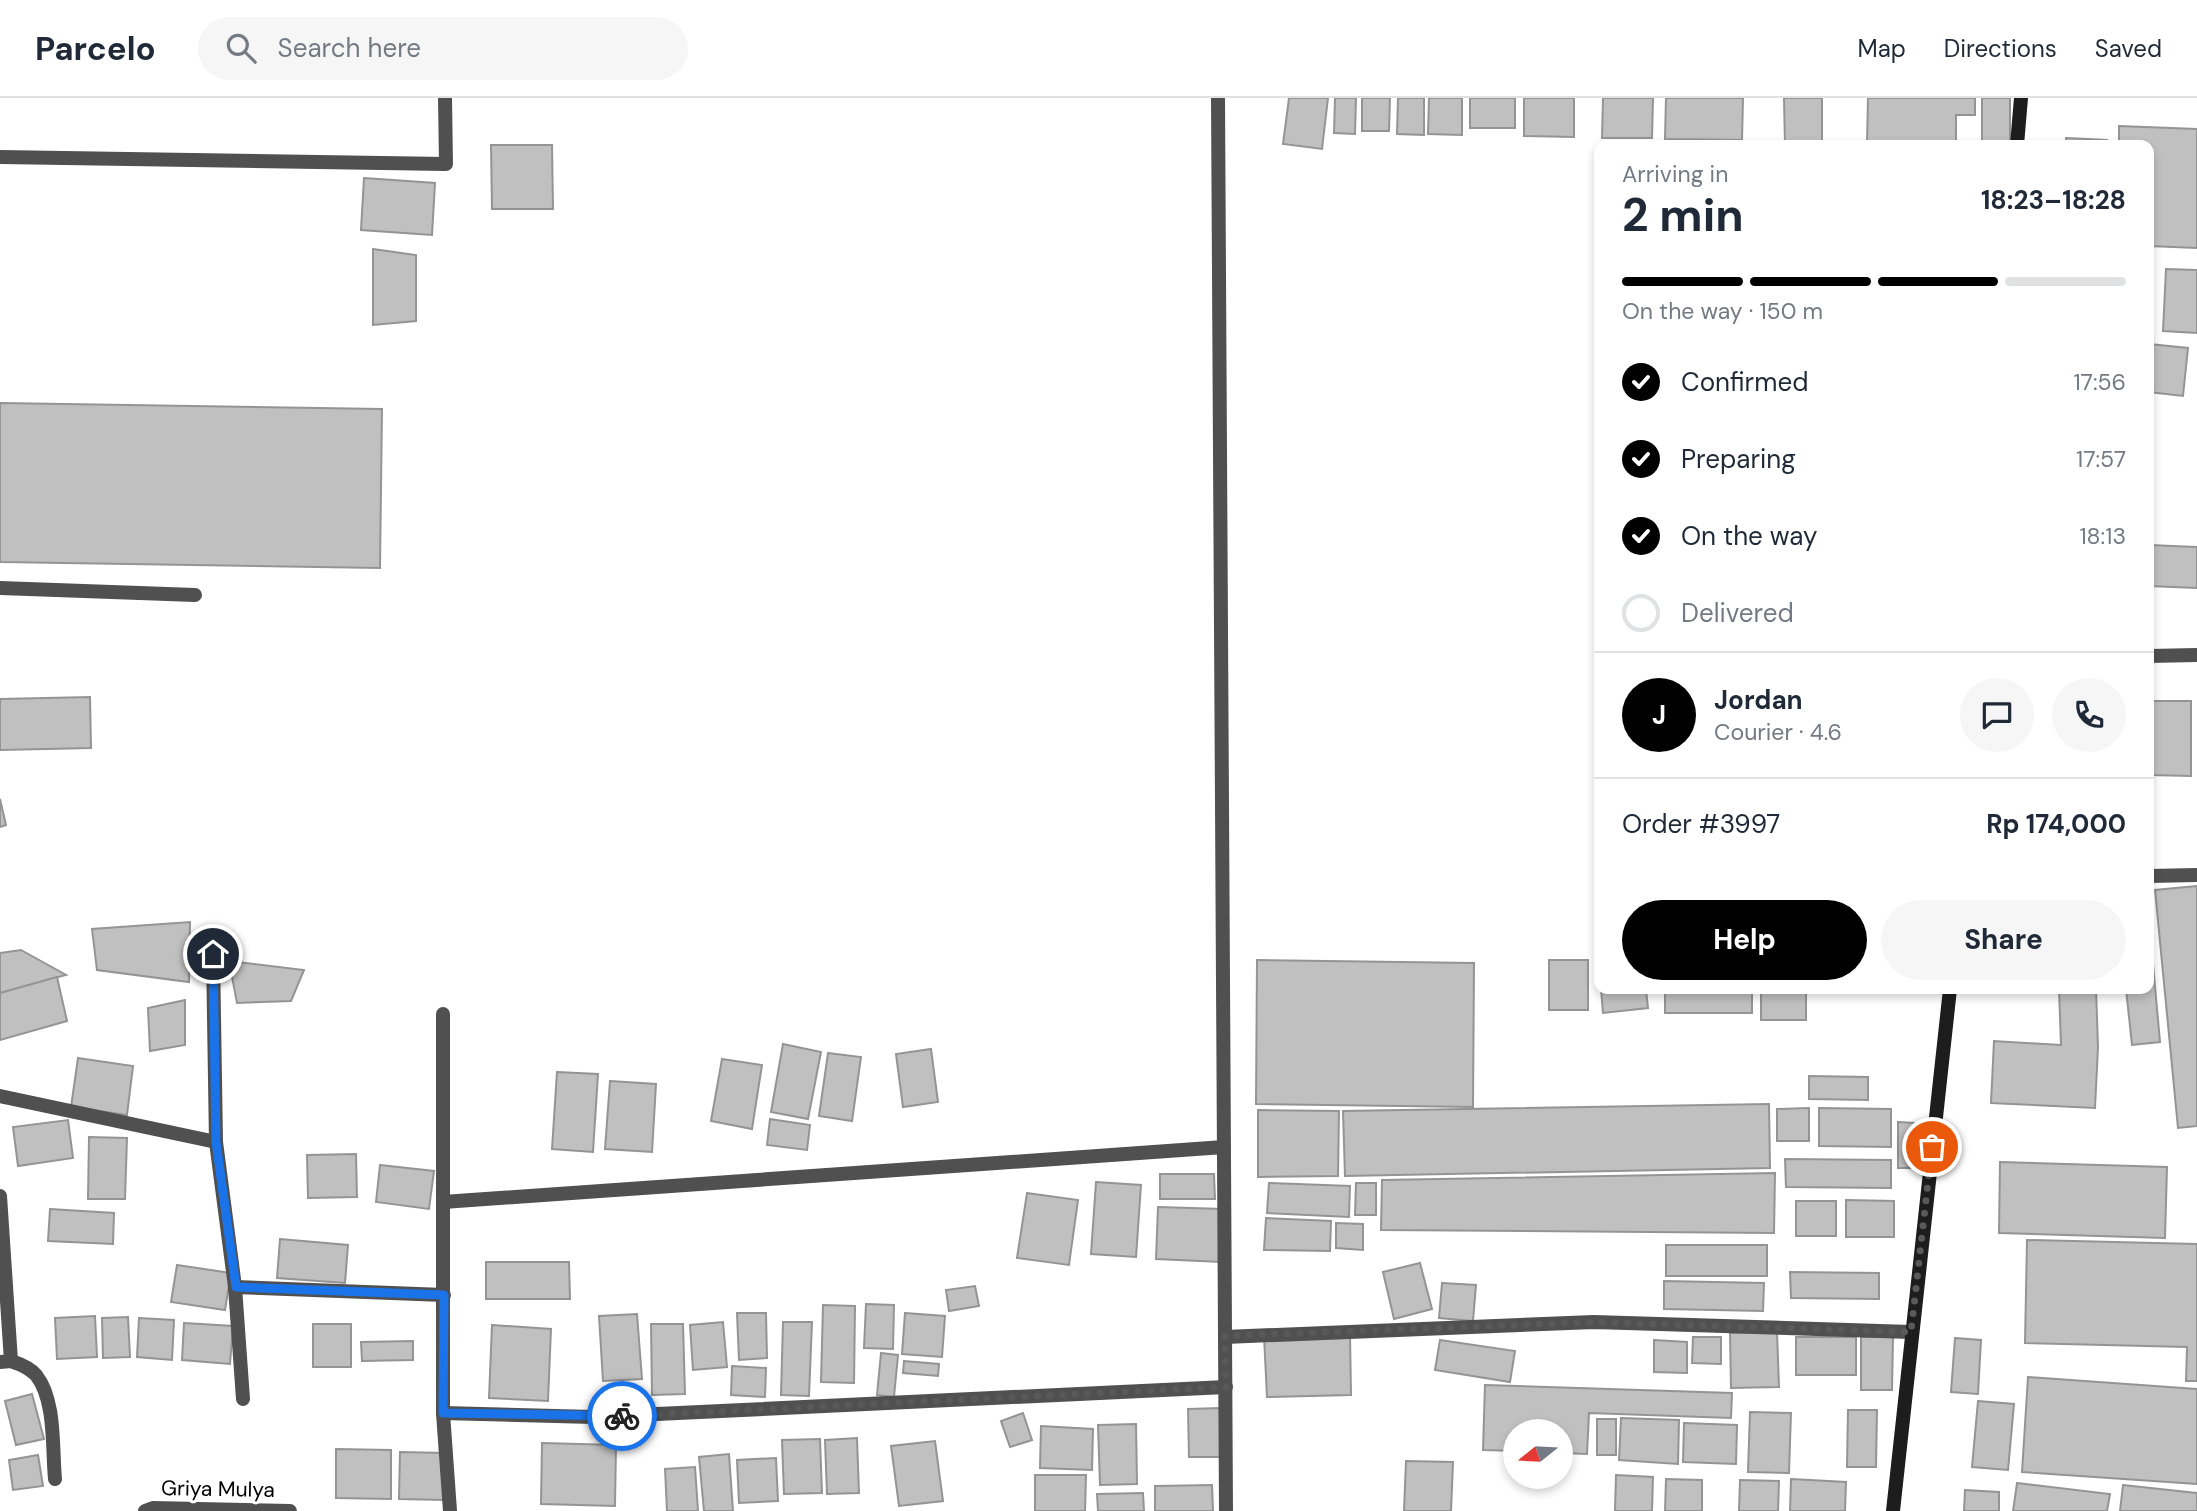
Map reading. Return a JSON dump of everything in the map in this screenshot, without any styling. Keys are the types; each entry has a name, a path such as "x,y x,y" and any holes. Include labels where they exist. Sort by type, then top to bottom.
{"main road":[{"path":"2017,140 2021,98"},
{"path":"1893,1511 1949,994"}],"street":[{"path":"0,157 446,164 445,98"},
{"path":"1219,98 1226,1511"},
{"path":"0,588 195,595"},
{"path":"2154,656 2197,655"},
{"path":"2154,876 2197,875"},
{"path":"213,954 216,1142 236,1287 243,1399"},
{"path":"443,1014 443,1413 450,1511"},
{"path":"0,1096 216,1142"},
{"path":"443,1202 1224,1147"},
{"path":"0,1196 6,1362 35,1374 42,1387 48,1405 55,1479"},
{"path":"236,1287 444,1295"},
{"path":"1225,1336 1594,1322 1911,1332"},
{"path":"443,1413 593,1417 1226,1387"},
{"name":"Griya Mulya","path":"145,1511 153,1508 290,1511"}],"building":[{"path":"1289,98 1328,98 1322,149 1283,144"},
{"path":"1335,98 1356,98 1355,134 1334,133"},
{"path":"1362,98 1390,98 1389,131 1362,131"},
{"path":"1398,98 1424,98 1424,135 1397,134"},
{"path":"1429,98 1462,98 1462,135 1428,134"},
{"path":"1470,98 1515,98 1515,128 1470,128"},
{"path":"1524,98 1574,98 1574,137 1524,136"},
{"path":"1603,98 1653,98 1652,138 1602,138"},
{"path":"1666,98 1743,98 1742,140 1665,139"},
{"path":"1784,98 1822,98 1822,140 1785,140"},
{"path":"1868,98 1975,98 1975,115 1956,115 1956,140 1867,140"},
{"path":"1982,98 2010,98 2010,140 1982,140"},
{"path":"2119,126 2197,129 2197,248 2154,246 2154,140 2119,140"},
{"path":"2066,138 2107,140 2066,140"},
{"path":"491,145 552,145 553,209 492,209"},
{"path":"364,178 435,183 432,235 361,230"},
{"path":"373,249 416,255 416,321 373,325"},
{"path":"2166,269 2197,270 2197,333 2163,331"},
{"path":"2154,345 2188,348 2183,396 2154,393"},
{"path":"0,403 382,409 380,568 0,562"},
{"path":"2154,545 2197,547 2197,588 2154,586"},
{"path":"90,697 91,748 0,750 0,699"},
{"path":"2154,701 2191,701 2191,776 2154,775"},
{"path":"0,799 6,825 0,827"},
{"path":"2197,886 2197,1126 2178,1128 2155,890"},
{"path":"190,922 189,982 97,970 92,929"},
{"path":"21,950 66,975 0,993 0,953"},
{"path":"1257,960 1474,963 1473,1107 1256,1104"},
{"path":"1549,960 1588,960 1588,1010 1549,1010"},
{"path":"229,961 304,970 291,1001 237,1003"},
{"path":"2154,975 2160,1042 2132,1045 2127,994 2154,994"},
{"path":"57,977 67,1021 0,1040 0,993"},
{"path":"1601,994 1647,994 1648,1008 1603,1013"},
{"path":"1665,994 1752,994 1752,1013 1665,1013"},
{"path":"1761,994 1806,994 1806,1020 1761,1020"},
{"path":"2059,994 2096,994 2098,1047 2095,1108 1991,1103 1994,1041 2061,1045"},
{"path":"185,1000 185,1045 150,1051 148,1008"},
{"path":"783,1044 821,1052 808,1119 771,1112"},
{"path":"931,1049 938,1102 903,1107 896,1054"},
{"path":"828,1053 861,1057 852,1121 819,1116"},
{"path":"78,1058 133,1066 127,1115 71,1107"},
{"path":"722,1059 762,1065 752,1129 711,1121"},
{"path":"557,1072 598,1074 593,1152 552,1149"},
{"path":"1809,1076 1868,1077 1868,1100 1809,1099"},
{"path":"610,1081 656,1084 652,1152 605,1149"},
{"path":"1769,1104 1770,1168 1345,1176 1343,1111"},
{"path":"1809,1108 1809,1141 1777,1141 1777,1109"},
{"path":"1819,1108 1891,1109 1891,1147 1819,1146"},
{"path":"1258,1110 1339,1111 1338,1176 1258,1177"},
{"path":"770,1119 810,1125 807,1150 767,1145"},
{"path":"68,1120 73,1158 18,1166 13,1127"},
{"path":"1898,1122 1915,1123 1914,1168 1898,1168"},
{"path":"89,1137 127,1138 125,1199 88,1199"},
{"path":"356,1154 357,1197 308,1198 307,1155"},
{"path":"1785,1159 1891,1160 1891,1188 1786,1187"},
{"path":"2000,1162 2167,1167 2165,1238 1999,1233"},
{"path":"380,1165 434,1171 429,1209 376,1202"},
{"path":"1775,1173 1774,1233 1381,1230 1382,1180"},
{"path":"1160,1174 1214,1174 1215,1199 1160,1199"},
{"path":"1096,1182 1141,1185 1136,1257 1091,1254"},
{"path":"1269,1183 1350,1186 1349,1217 1267,1213"},
{"path":"1356,1183 1376,1183 1376,1215 1355,1215"},
{"path":"1027,1193 1078,1200 1069,1265 1017,1258"},
{"path":"1846,1200 1894,1201 1894,1237 1846,1237"},
{"path":"1796,1201 1836,1201 1836,1236 1796,1236"},
{"path":"1158,1207 1223,1209 1221,1262 1156,1259"},
{"path":"50,1209 114,1213 113,1244 48,1241"},
{"path":"1266,1218 1331,1221 1330,1251 1264,1250"},
{"path":"1336,1223 1363,1224 1363,1250 1336,1248"},
{"path":"280,1239 348,1245 345,1283 277,1278"},
{"path":"2027,1240 2197,1244 2197,1381 2186,1381 2187,1347 2025,1343"},
{"path":"1666,1245 1767,1245 1767,1276 1666,1276"},
{"path":"486,1262 569,1262 570,1299 486,1299"},
{"path":"1420,1263 1432,1309 1394,1319 1383,1272"},
{"path":"177,1265 231,1273 225,1310 171,1302"},
{"path":"1790,1272 1879,1273 1879,1299 1791,1298"},
{"path":"1664,1281 1764,1283 1763,1311 1664,1309"},
{"path":"1442,1283 1476,1285 1473,1321 1439,1318"},
{"path":"975,1286 979,1306 949,1311 946,1290"},
{"path":"866,1304 894,1305 893,1349 864,1348"},
{"path":"823,1305 855,1306 854,1383 821,1382"},
{"path":"737,1313 766,1313 767,1358 739,1360"},
{"path":"905,1313 945,1316 942,1357 902,1354"},
{"path":"637,1314 642,1379 603,1381 599,1316"},
{"path":"95,1316 97,1357 57,1359 55,1318"},
{"path":"128,1317 130,1357 103,1358 102,1318"},
{"path":"139,1318 174,1320 172,1360 137,1357"},
{"path":"723,1322 727,1367 693,1370 690,1325"},
{"path":"783,1322 812,1322 809,1396 781,1395"},
{"path":"184,1323 233,1326 230,1364 182,1360"},
{"path":"313,1324 351,1324 351,1367 313,1367"},
{"path":"651,1324 683,1324 685,1394 652,1395"},
{"path":"492,1325 551,1329 548,1401 489,1398"},
{"path":"1777,1332 1779,1387 1731,1388 1730,1333"},
{"path":"1350,1333 1351,1395 1267,1397 1264,1336"},
{"path":"1693,1337 1721,1337 1721,1364 1692,1363"},
{"path":"1796,1337 1856,1337 1856,1375 1796,1375"},
{"path":"1861,1337 1893,1337 1892,1390 1861,1390"},
{"path":"1955,1338 1981,1340 1978,1394 1951,1392"},
{"path":"1440,1340 1515,1351 1510,1382 1435,1370"},
{"path":"1654,1340 1687,1342 1687,1373 1654,1372"},
{"path":"413,1341 413,1360 362,1361 361,1342"},
{"path":"881,1353 898,1355 894,1397 877,1395"},
{"path":"904,1361 939,1364 938,1376 903,1373"},
{"path":"732,1366 766,1368 765,1397 731,1395"},
{"path":"2028,1377 2197,1389 2197,1484 2022,1472"},
{"path":"1485,1385 1732,1393 1731,1418 1589,1413 1587,1454 1573,1453 1573,1419 1503,1419 1503,1451 1483,1450"},
{"path":"32,1394 44,1439 16,1445 5,1401"},
{"path":"1978,1401 2014,1404 2008,1470 1972,1467"},
{"path":"1220,1408 1220,1457 1189,1457 1188,1409"},
{"path":"1848,1410 1877,1410 1876,1467 1847,1467"},
{"path":"1750,1412 1791,1413 1789,1473 1748,1472"},
{"path":"1023,1413 1032,1440 1010,1447 1001,1421"},
{"path":"1621,1418 1679,1420 1678,1464 1619,1460"},
{"path":"1597,1419 1616,1419 1616,1455 1597,1455"},
{"path":"1684,1423 1737,1425 1736,1464 1683,1462"},
{"path":"1136,1424 1137,1484 1100,1485 1098,1425"},
{"path":"1041,1426 1093,1429 1092,1470 1040,1468"},
{"path":"857,1438 859,1493 827,1494 825,1440"},
{"path":"820,1439 822,1493 784,1494 782,1440"},
{"path":"935,1441 943,1501 899,1506 891,1446"},
{"path":"542,1443 616,1445 615,1506 541,1504"},
{"path":"336,1449 391,1450 391,1499 336,1498"},
{"path":"400,1452 446,1453 445,1500 399,1499"},
{"path":"729,1454 733,1511 704,1511 699,1457"},
{"path":"38,1455 43,1486 13,1490 9,1460"},
{"path":"776,1458 778,1501 739,1503 737,1460"},
{"path":"1406,1461 1453,1462 1451,1511 1404,1511"},
{"path":"695,1467 698,1511 667,1511 665,1469"},
{"path":"1035,1475 1086,1475 1085,1511 1035,1511"},
{"path":"1616,1475 1653,1477 1652,1511 1615,1511"},
{"path":"1666,1479 1702,1480 1702,1511 1665,1511"},
{"path":"1791,1479 1846,1482 1845,1511 1790,1511"},
{"path":"1740,1480 1779,1481 1778,1511 1739,1511"},
{"path":"2017,1483 2110,1494 2107,1511 2013,1511"},
{"path":"1212,1485 1213,1511 1155,1511 1155,1486"},
{"path":"2123,1485 2197,1493 2197,1511 2120,1511"},
{"path":"1965,1490 1999,1492 1999,1511 1964,1511"},
{"path":"1143,1493 1144,1511 1098,1511 1097,1494"}],"way so far":[{"path":"622,1416 1226,1387 1225,1336 1594,1322 1911,1332 1932,1147"}],"route":[{"path":"213,954 216,1142 236,1287 444,1295 443,1413 622,1416"}]}
